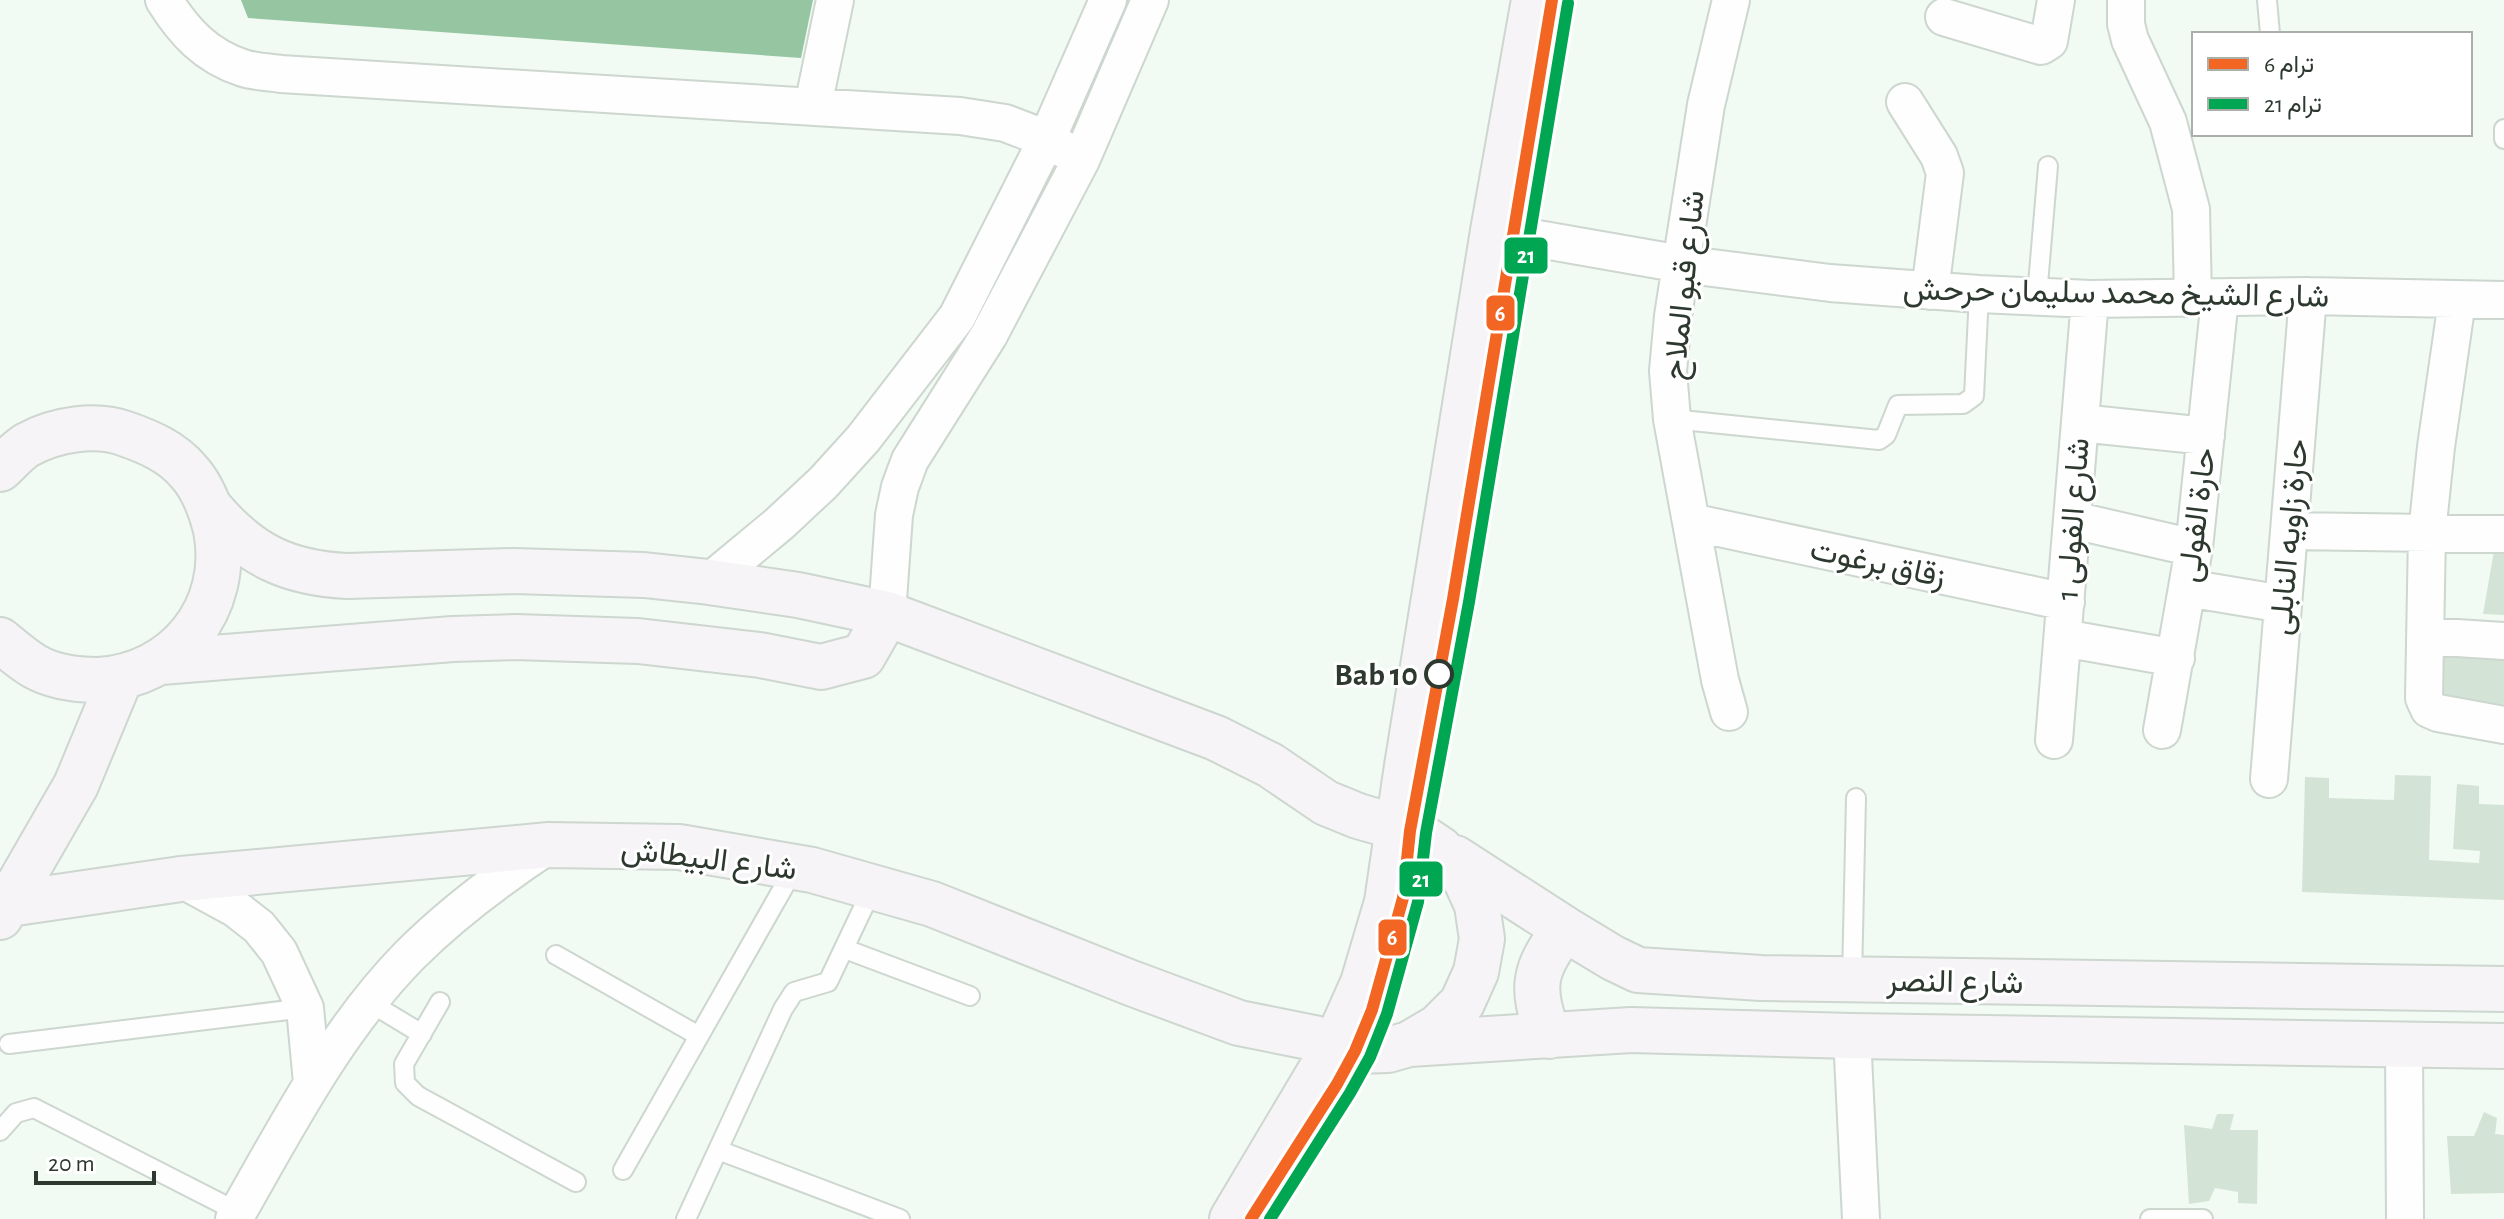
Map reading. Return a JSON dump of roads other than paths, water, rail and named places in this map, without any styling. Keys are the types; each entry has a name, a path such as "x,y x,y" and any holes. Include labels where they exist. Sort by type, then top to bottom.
{"street":[{"path":"164,0 182,28 210,53 244,68 281,74 960,116 1005,123 1047,139 1081,160"},
{"path":"813,106 835,0"},
{"path":"709,582 823,483 863,439 957,317 1047,139 1108,0"},
{"path":"0,641 36,667 77,680 120,679 161,662 515,637 638,641 760,655 821,667 863,656 887,614 894,515 910,460 989,335 1081,160 1150,0"},
{"path":"1232,1219 1335,1046 1371,960 1387,902 1378,822 1493,231 1534,0"},
{"name":"شارع قبو الملاح","path":"1729,712 1720,680 1672,419 1668,371 1706,105 1731,0"},
{"path":"1944,17 2041,46 2049,41 2056,0"},
{"name":"حارة الفولى","path":"2126,0 2130,40 2168,122 2191,209 2206,298 2206,436 2194,548 2162,730"},
{"path":"1905,102 1939,156 1945,173 1930,291"},
{"name":"شارع الشيخ محمد سليمان حرحش","path":"1493,231 1681,264 1830,283 1930,291 2090,299 2308,296 2504,300"},
{"name":"حارة زاويه النابلى","path":"2269,779 2308,296"},
{"name":"شارع الفولى 1","path":"2054,740 2090,299"},
{"path":"2457,301 2427,533 2424,698 2429,709 2438,713 2504,725"},
{"path":"2080,423 2206,436"},
{"path":"0,469 26,445 67,430 112,429 153,443 188,471 211,509 238,537 270,559 295,570 347,576 580,572 709,582 798,595 887,614 1216,738 1270,765 1326,803 1378,822"},
{"path":"161,662 193,634 214,596 220,552 211,509"},
{"path":"2073,520 2194,548"},
{"name":"زقاق برغوت","path":"1691,522 2066,602"},
{"path":"2289,531 2504,534"},
{"path":"2187,588 2283,604"},
{"path":"2426,636 2504,641"},
{"path":"2063,638 2176,658"},
{"path":"3,907 76,785 120,679"},
{"name":"شارع النصر","path":"1378,822 1410,831 1565,929 1638,970 1852,980 2504,989"},
{"path":"236,1215 312,1083 369,1002 452,915 499,878 549,845"},
{"name":"شارع البيطاش","path":"3,907 181,879 549,845 679,847 795,867 932,904 1239,1023 1314,1038 1355,1051 1388,1050 1409,1044"},
{"path":"1409,1044 1438,1027 1462,1003 1476,972 1482,939 1477,905 1463,874 1440,849"},
{"path":"181,879 236,909 259,927 279,952 305,1008 312,1083"},
{"path":"1549,1036 1538,1009 1537,980 1546,952 1565,929"},
{"name":"شارع النصر","path":"1409,1044 1631,1030 2504,1046"},
{"path":"1852,1036 1861,1219"},
{"path":"2404,1043 2405,1219"}],"lane":[{"path":"2267,0 2270,32"},
{"path":"2504,129 2504,139"},
{"path":"2037,296 2048,166"},
{"path":"1672,419 1879,440 1886,435 1898,405 1963,404 1974,396 1979,294"},
{"path":"1852,980 1856,798"},
{"path":"623,1170 795,867"},
{"path":"686,1219 783,1009 794,992 828,982 873,887"},
{"path":"845,949 970,996"},
{"path":"556,955 699,1036"},
{"path":"369,1002 422,1034"},
{"path":"440,1002 404,1064 405,1083 418,1096 576,1182"},
{"path":"9,1044 305,1008"},
{"path":"0,1131 16,1113 34,1108 236,1215"},
{"path":"718,1150 900,1219"},
{"path":"2150,1219 2203,1219"}],"tram line":[{"name":"6","path":"1251,1219 1355,1051 1372,1010 1403,898 1410,831 1453,599 1552,0"},
{"name":"21","path":"1270,1219 1370,1057 1387,1014 1418,902 1426,833 1469,602 1568,3"}],"place":[{"name":"Bab 10","path":"1439,674"}]}
